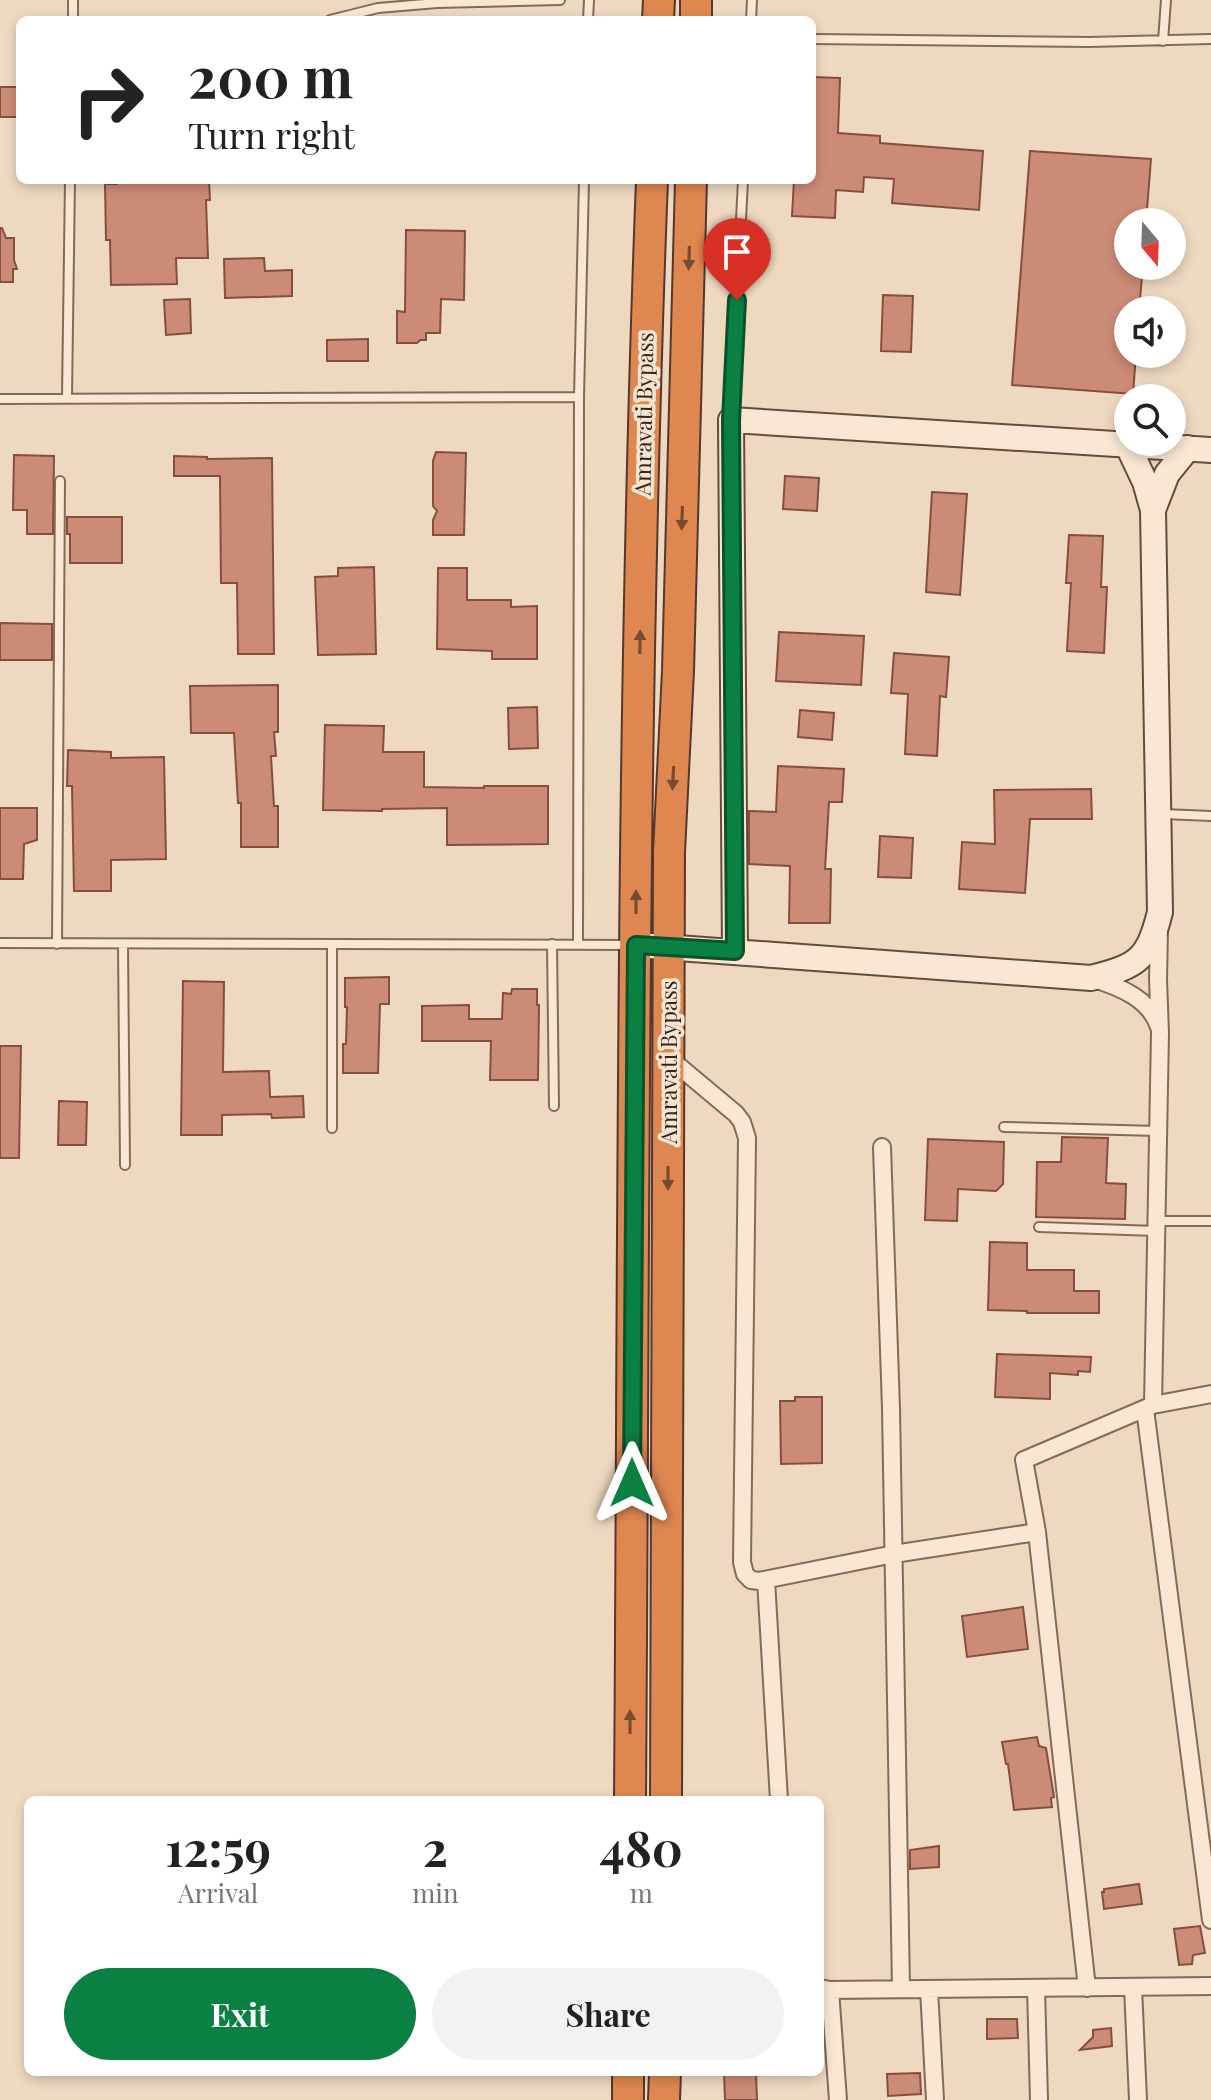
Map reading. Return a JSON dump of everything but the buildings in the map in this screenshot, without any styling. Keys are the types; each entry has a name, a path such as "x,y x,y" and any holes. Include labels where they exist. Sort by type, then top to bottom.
{"highway":[{"name":"Amravati Bypass","path":"630,1796 636,945 645,364 652,184"},
{"name":"Amravati Bypass","path":"666,1796 669,852 678,671 691,184"},
{"path":"628,2076 628,2100"},
{"path":"664,2100 665,2076"}],"street":[{"path":"735,951 731,420 1114,443"},
{"path":"1153,510 1167,474 1199,449"},
{"path":"1133,456 1153,510 1160,912 1156,1226 1149,1407 1211,1920"},
{"path":"1091,978 1120,971 1141,959 1154,937 1160,912"},
{"path":"636,945 1091,978 1120,987 1144,1003 1156,1019 1160,1033"},
{"path":"669,1058 736,1114 747,1138 742,1562 745,1574 751,1580 766,1580 894,1554 1037,1532"},
{"path":"882,1147 891,1408 901,1989"},
{"path":"1087,1988 1037,1532 1024,1460 1149,1407 1211,1394"},
{"path":"766,1580 779,1796"},
{"path":"838,2100 825,1989 1211,1986"},
{"path":"1133,1987 1138,2100"},
{"path":"1036,1988 1039,2100"},
{"path":"929,1989 935,2100"}],"lane":[{"path":"346,16 378,8 437,3 560,0"},
{"path":"1163,41 1166,0"},
{"path":"816,39 1211,39"},
{"path":"67,397 70,184"},
{"path":"578,945 579,397 584,184"},
{"path":"731,420 743,184"},
{"path":"0,399 579,397"},
{"path":"57,944 60,481"},
{"path":"1158,814 1211,816"},
{"path":"0,943 636,945"},
{"path":"123,944 125,1165"},
{"path":"332,944 332,1128"},
{"path":"552,944 554,1106"},
{"path":"1004,1127 1158,1131"},
{"path":"1039,1227 1156,1226 1211,1221"}],"route":[{"path":"632,1483 636,945 735,951 731,420 737,300"}]}
